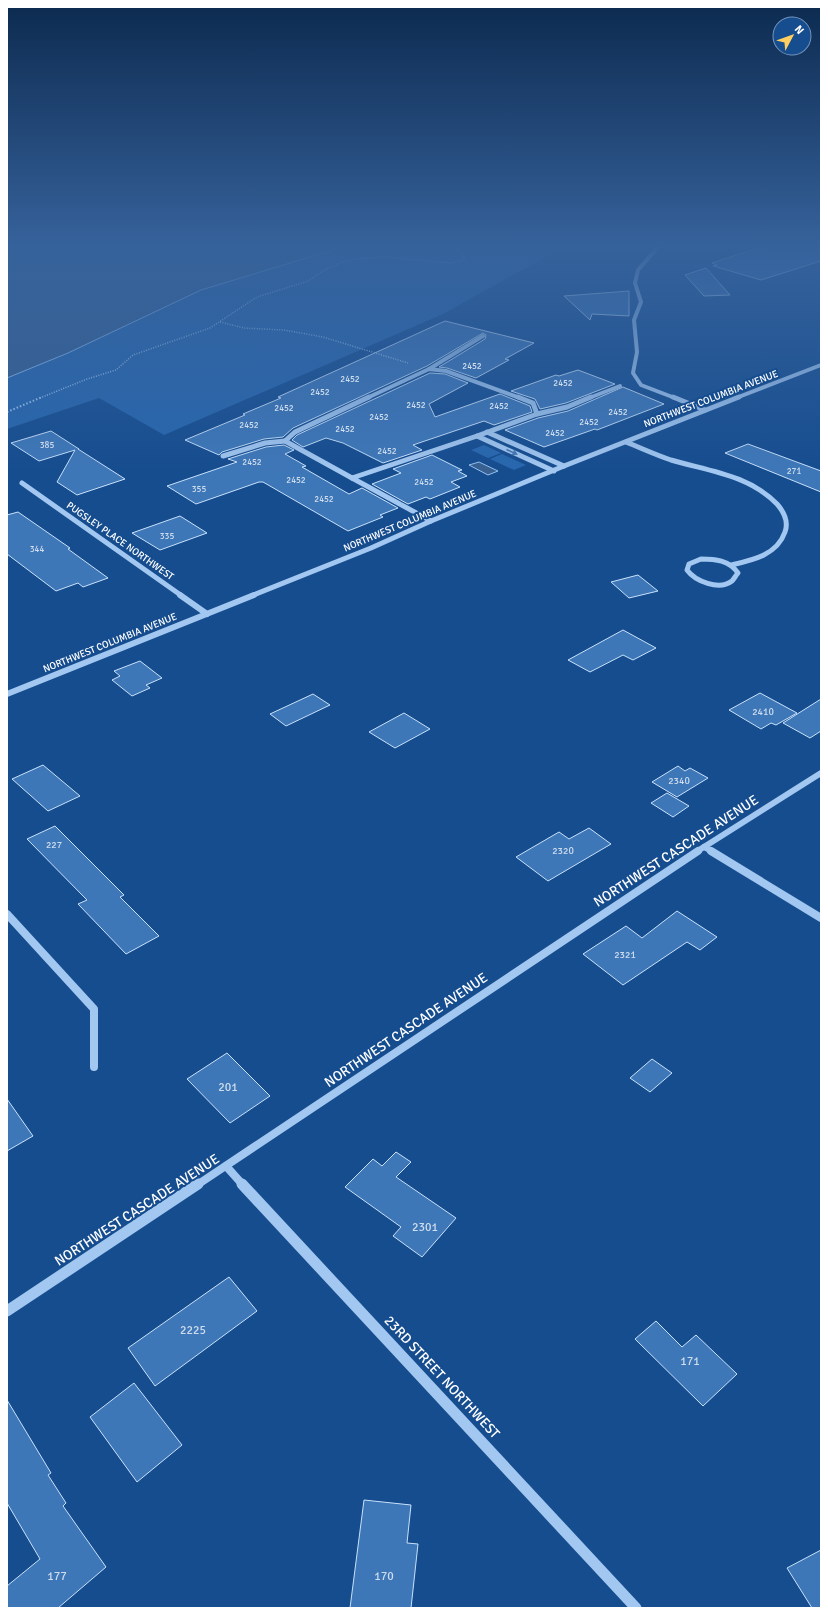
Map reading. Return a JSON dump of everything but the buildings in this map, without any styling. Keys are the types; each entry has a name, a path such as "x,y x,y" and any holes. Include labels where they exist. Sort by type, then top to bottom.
{"street":[{"path":"634,320 638,352 632,373 641,385 705,410"},
{"path":"286,442 295,432 429,369 483,336"},
{"name":"NORTHWEST COLUMBIA AVENUE","path":"7,694 372,548 431,521 564,466 821,365"},
{"path":"429,369 446,371 533,403 537,414"},
{"path":"351,478 477,436 537,414 567,407 620,386"},
{"path":"487,432 564,466"},
{"path":"477,436 554,471"},
{"path":"223,456 265,443 286,442 431,521"},
{"path":"626,442 662,457 727,475 756,487 774,500 784,512 788,527 781,543 767,554 751,560 731,565 717,560 701,560 690,564 686,571 689,575 700,582 714,584 726,583 733,581 737,577 738,573 731,565"},
{"name":"PUGSLEY PLACE NORTHWEST","path":"22,483 207,614"},
{"name":"NORTHWEST CASCADE AVENUE","path":"7,1311 704,847 821,773"},
{"path":"704,847 821,918"},
{"path":"7,914 94,1009 94,1067"},
{"name":"23RD STREET NORTHWEST","path":"226,1166 636,1608"}],"path":[{"path":"7,412 87,379 116,370 133,355 210,328 220,322 244,328 284,330 323,337 364,351 429,369"}],"shaded area":[{"path":"7,320 137,320 68,353 7,378"},
{"path":"137,320 428,320 164,435 99,398 7,429 7,378 68,353"},
{"path":"484,445 501,453 488,458 471,450"},
{"path":"502,454 526,465 514,470 490,459"},
{"path":"479,462 498,471 488,475 469,465"}]}
